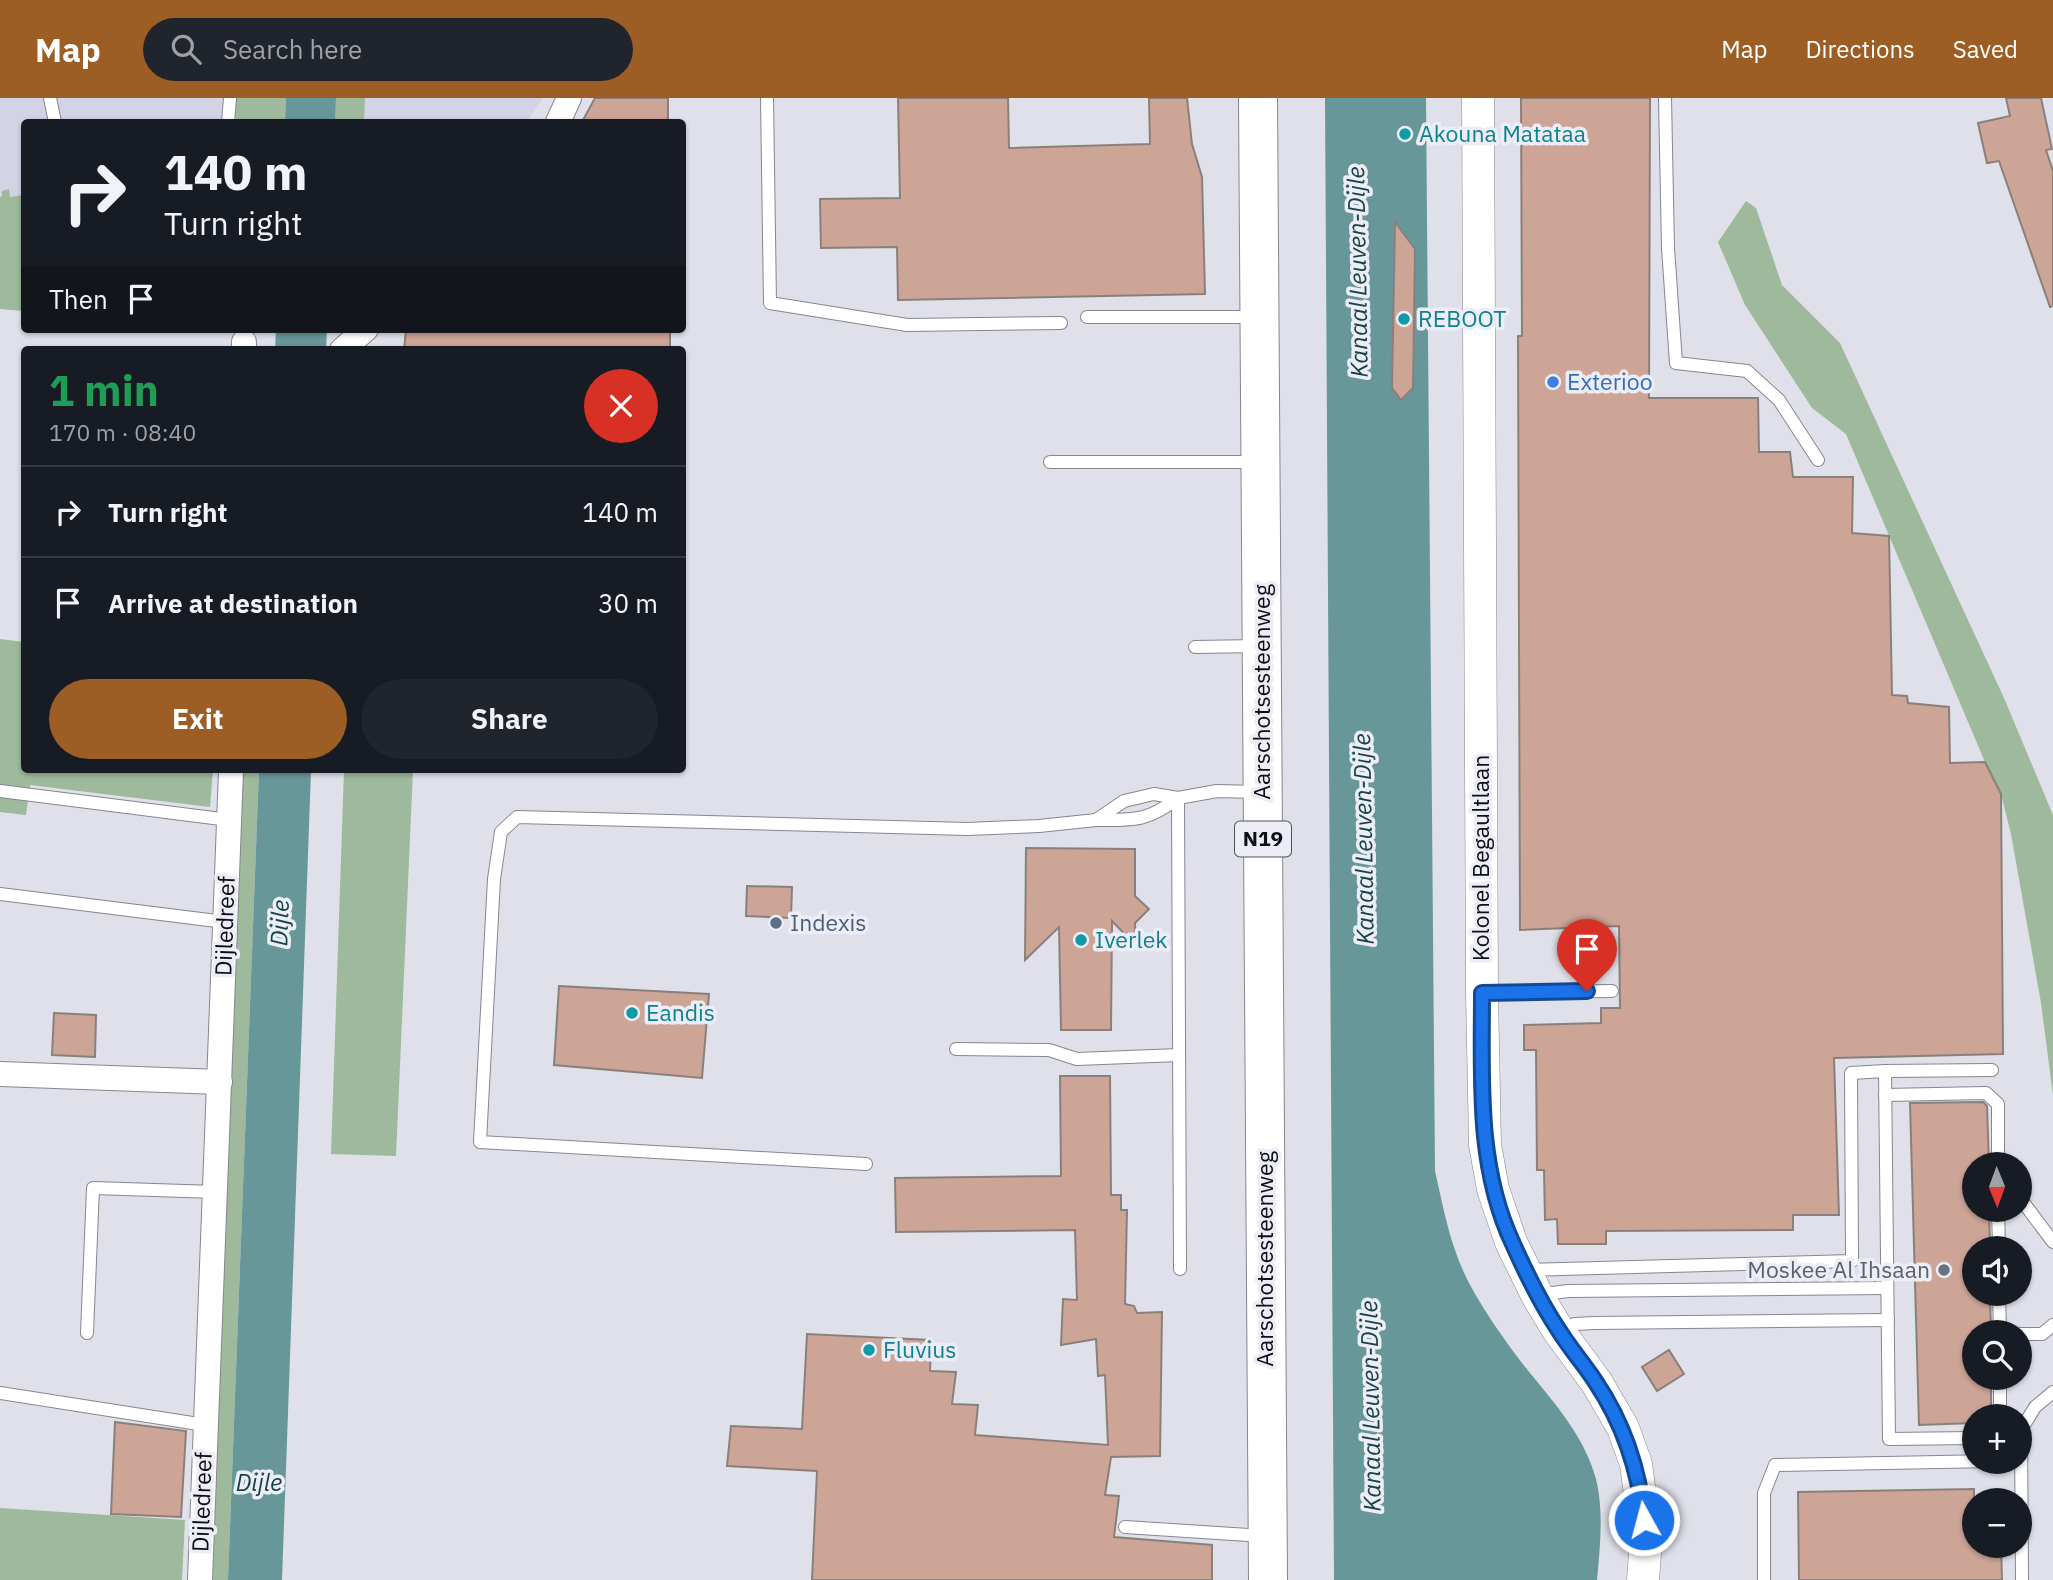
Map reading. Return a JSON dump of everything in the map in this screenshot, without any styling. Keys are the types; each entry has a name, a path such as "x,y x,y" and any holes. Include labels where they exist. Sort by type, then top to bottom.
{"main road":[{"name":"Aarschotsesteenweg","path":"1258,98 1268,1580"}],"street":[{"path":"559,119 569,98"},
{"name":"Kolonel Begaultlaan","path":"1478,98 1485,1145 1493,1189 1511,1242 1558,1330 1597,1383 1623,1429 1636,1464 1646,1540 1643,1580"},
{"path":"346,346 361,333"},
{"name":"Dijledreef","path":"200,1580 231,773"},
{"path":"0,1074 220,1082"}],"lane":[{"path":"50,98 54,119"},
{"path":"229,119 230,98"},
{"path":"767,98 770,303 907,324 1062,323"},
{"path":"1665,98 1668,247 1676,363 1747,371 1779,400 1818,460"},
{"path":"1087,317 1259,317"},
{"path":"1051,462 1261,463"},
{"path":"1195,647 1262,645"},
{"path":"0,791 229,820"},
{"path":"1096,820 1124,801 1154,794 1178,798 1217,791 1263,792"},
{"path":"866,1164 480,1142 494,879 500,832 517,817 967,829 1039,826 1096,820 1128,820 1158,814 1178,798"},
{"path":"1178,798 1180,1269"},
{"path":"0,894 225,922"},
{"path":"1482,993 1612,991"},
{"path":"956,1049 1049,1050 1077,1059 1179,1055"},
{"path":"1531,1282 1852,1261 1851,1073 1992,1070"},
{"path":"1885,1071 1889,1439 1962,1438"},
{"path":"1885,1095 1986,1093 1998,1104 1998,1152"},
{"path":"87,1333 93,1188 215,1192"},
{"path":"2032,1214 2053,1242"},
{"path":"1531,1282 1568,1291 1887,1288"},
{"path":"1558,1330 1575,1324 1594,1323 1888,1320"},
{"path":"2032,1334 2042,1334 2053,1325"},
{"path":"2032,1412 2053,1392"},
{"name":"Dijledreef","path":"0,1393 205,1425"},
{"path":"1765,1580 1764,1493 1775,1465 1962,1462"},
{"path":"2020,1474 2022,1580"},
{"path":"1125,1527 1267,1536"}],"shaded area":[{"path":"0,98 543,98 529,119 21,119 21,311 0,309"},
{"path":"232,98 286,98 285,119 236,119 231,115"},
{"path":"336,98 365,98 364,119 335,119"},
{"path":"9,189 10,197 21,195 21,311 0,309 2,191"},
{"path":"1746,201 1756,208 1782,285 1840,343 2004,698 2053,815 2053,1095 2041,1003 2011,834 2001,794 1846,434 1812,408 1745,305 1718,242"},
{"path":"0,639 21,642 21,773 213,773 210,807 30,785 26,815 0,812"},
{"path":"241,773 259,773 228,1580 209,1580"},
{"path":"344,773 413,773 396,1156 331,1154"},
{"path":"0,1508 185,1520 182,1580 0,1580"}],"water":[{"path":"286,98 336,98 335,119 285,119"},
{"name":"Kanaal Leuven-Dijle","path":"1325,98 1426,98 1435,1171 1452,1242 1469,1283 1508,1344 1565,1417 1591,1463 1600,1504 1597,1580 1334,1580"},
{"path":"276,333 327,333 326,346 275,346"},
{"name":"Dijle","path":"259,773 311,773 282,1580 228,1580"}],"building":[{"path":"595,98 668,98 668,119 584,119"},
{"path":"898,98 1008,98 1009,148 1150,144 1149,98 1187,98 1192,144 1202,177 1205,294 898,300 897,247 821,248 820,199 900,198"},
{"path":"1521,98 1650,98 1649,398 1758,398 1759,452 1790,452 1793,477 1853,477 1852,533 1889,536 1892,695 1907,696 1908,703 1949,707 1950,763 1985,762 2001,794 2003,1054 1834,1058 1839,1215 1793,1215 1793,1230 1606,1231 1606,1244 1558,1244 1557,1219 1545,1220 1544,1170 1537,1170 1536,1050 1524,1050 1524,1025 1601,1023 1601,1008 1620,1008 1619,926 1520,930 1518,336 1522,336"},
{"path":"2006,98 2041,98 2052,149 2046,150 2053,171 2053,306 2050,307 1999,161 1987,163 1978,123 2010,116"},
{"name":"REBOOT","path":"1395,222 1415,249 1413,388 1401,400 1392,388"},
{"path":"406,333 670,333 670,346 404,346"},
{"name":"Iverlek","path":"1026,848 1135,849 1135,896 1149,909 1135,923 1136,946 1112,921 1111,1030 1061,1030 1059,927 1025,960"},
{"path":"747,886 792,887 791,918 746,916"},
{"name":"Eandis","path":"559,986 709,994 702,1078 554,1065"},
{"path":"54,1013 96,1015 95,1057 52,1055"},
{"path":"1060,1076 1110,1076 1111,1195 1121,1195 1121,1210 1127,1210 1125,1304 1134,1306 1137,1313 1162,1312 1160,1456 1111,1457 1105,1495 1119,1496 1114,1537 1212,1545 1212,1580 812,1580 817,1471 727,1466 731,1426 802,1429 807,1334 931,1340 930,1371 956,1372 952,1404 978,1405 975,1435 1108,1445 1105,1375 1098,1376 1096,1339 1061,1345 1063,1299 1077,1300 1075,1230 896,1232 895,1178 1061,1176"},
{"name":"Moskee Al Ihsaan","path":"1983,1102 1987,1106 1989,1152 1962,1152 1962,1222 1989,1222 1990,1236 1962,1236 1962,1306 1990,1306 1991,1320 1962,1320 1962,1390 1991,1390 1991,1404 1962,1404 1962,1423 1919,1425 1910,1103"},
{"path":"1669,1350 1684,1374 1657,1391 1642,1367"},
{"path":"115,1422 186,1431 181,1517 111,1514"},
{"path":"1962,1489 1962,1558 2001,1558 2002,1580 1799,1580 1798,1492"}],"place":[{"name":"Akouna Matataa","path":"1405,134"},
{"name":"REBOOT","path":"1404,319"},
{"name":"Exterioo","path":"1553,382"},
{"name":"Indexis","path":"776,923"},
{"name":"Iverlek","path":"1081,940"},
{"name":"Eandis","path":"632,1013"},
{"name":"Moskee Al Ihsaan","path":"1944,1270"},
{"name":"Fluvius","path":"869,1350"}],"route":[{"path":"1587,991 1482,993 1485,1145 1493,1189 1511,1242 1537,1295 1558,1330 1597,1383 1623,1429 1636,1464 1644,1520"}]}
